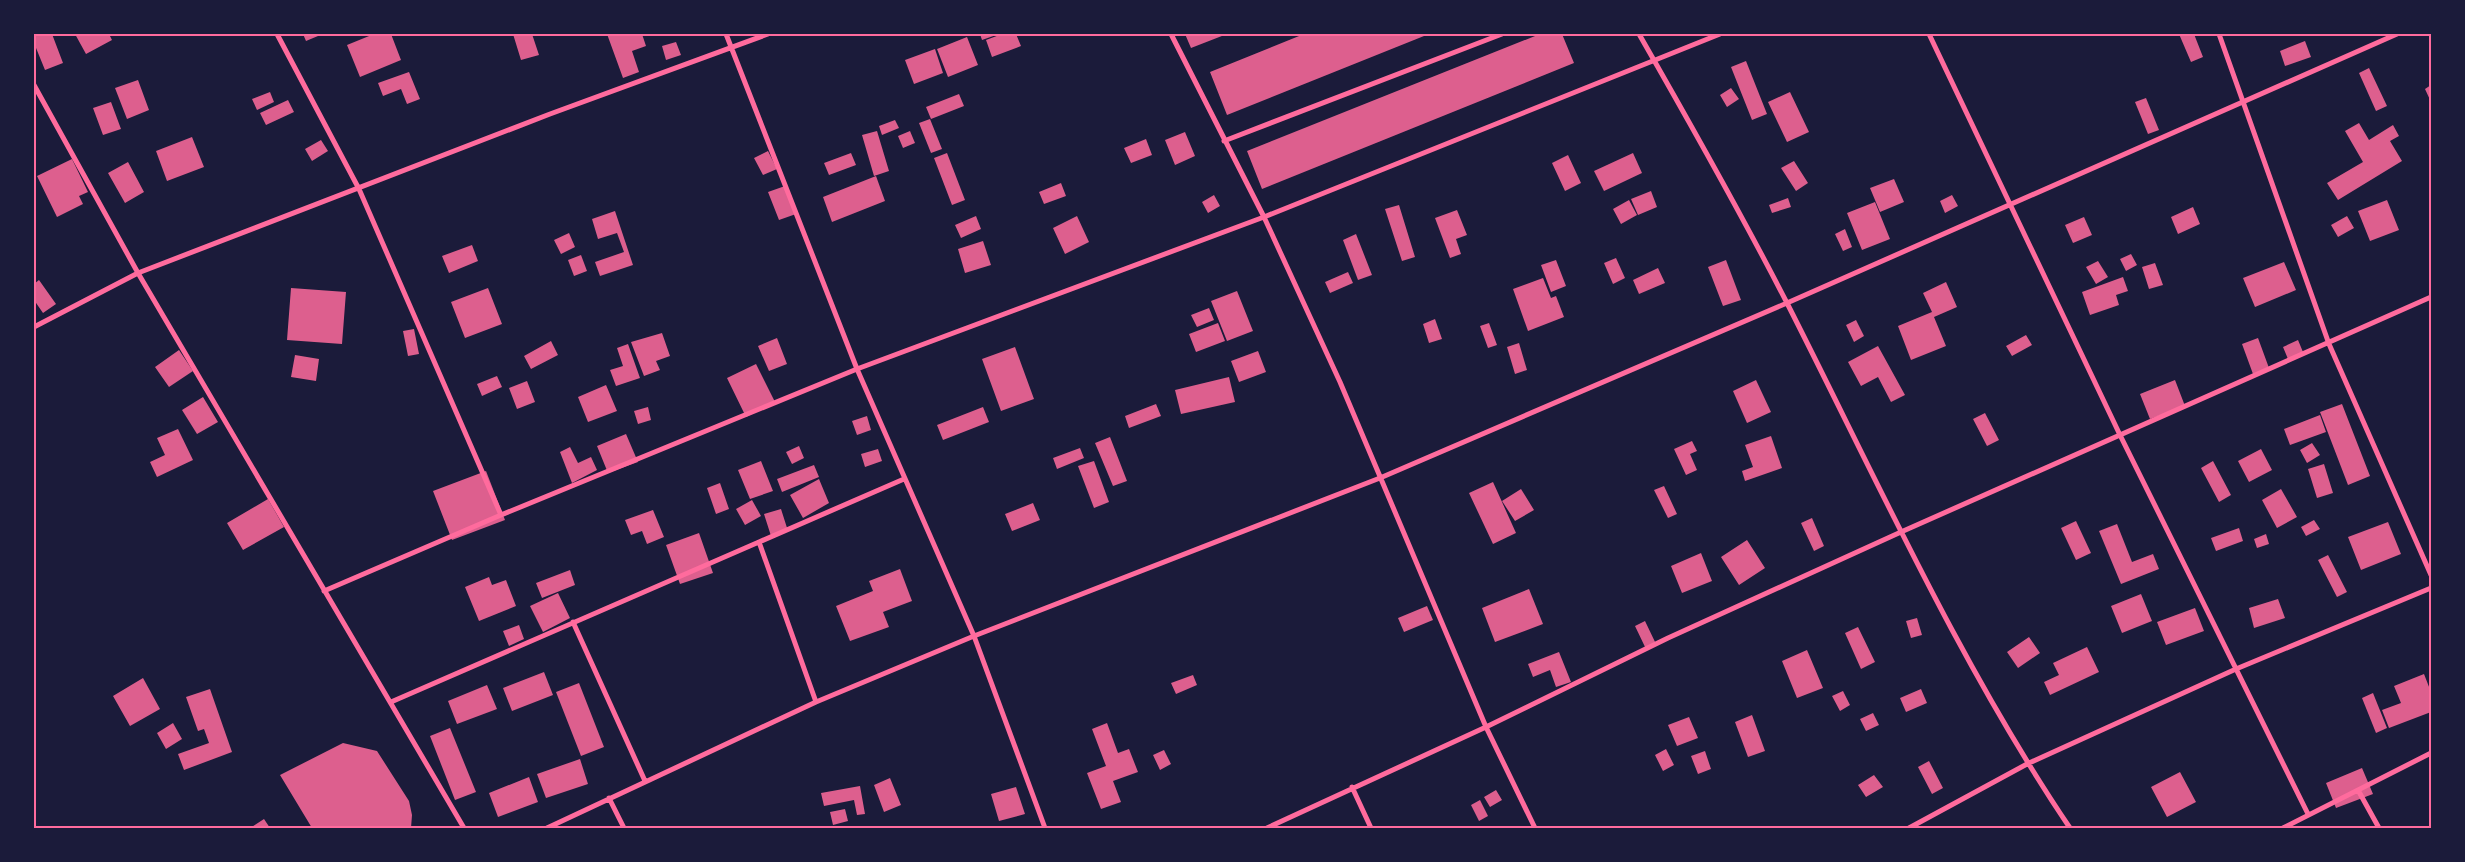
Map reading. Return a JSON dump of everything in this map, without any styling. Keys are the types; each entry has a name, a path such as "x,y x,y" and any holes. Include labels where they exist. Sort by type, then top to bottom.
{"street":[{"path":"277,34 359,190 501,514"},
{"path":"726,34 857,369 974,636 1045,828"},
{"path":"34,327 138,273 359,190 550,114 768,34"},
{"path":"1171,34 1264,218 1340,382 1486,727 1535,828"},
{"path":"1224,141 1502,34"},
{"path":"1639,34 1787,303 1901,532 2027,764 2070,828"},
{"path":"324,591 501,514 857,369 1264,218 1720,34"},
{"path":"1929,34 2120,435 2308,814"},
{"path":"2219,34 2245,102 2329,344 2431,575"},
{"path":"547,828 645,780 816,702 974,636 1380,478 1787,303 2010,203 2397,34"},
{"path":"34,85 138,273 464,828"},
{"path":"1267,828 1352,787 1486,727 1668,638 1901,532 2329,344 2431,297"},
{"path":"391,702 904,479"},
{"path":"759,542 816,702"},
{"path":"1909,828 2027,764 2236,669 2431,588"},
{"path":"573,622 645,780"},
{"path":"2283,828 2431,753"},
{"path":"1352,787 1371,828"},
{"path":"2358,790 2379,828"},
{"path":"609,798 624,828"}],"building":[{"path":"34,34 52,34 63,63 45,70 34,43"},
{"path":"75,34 109,34 112,40 86,54"},
{"path":"303,34 317,34 318,36 306,41"},
{"path":"374,34 391,34 401,60 360,77 347,45"},
{"path":"513,34 532,34 539,55 521,60"},
{"path":"607,34 642,34 646,46 632,51 639,72 623,78"},
{"path":"980,34 999,34 982,40"},
{"path":"1002,34 1016,34 1021,46 992,57 986,40"},
{"path":"1185,34 1227,34 1191,48"},
{"path":"1304,34 1429,34 1227,115 1210,72"},
{"path":"1540,34 1562,34 1574,63 1262,189 1247,151"},
{"path":"2179,34 2194,34 2203,57 2191,62"},
{"path":"967,37 978,65 948,77 937,49"},
{"path":"2305,41 2311,57 2285,66 2280,51"},
{"path":"676,42 681,55 666,60 662,46"},
{"path":"935,49 943,73 914,84 905,60"},
{"path":"1746,61 1767,114 1752,120 1731,67"},
{"path":"2369,68 2387,106 2376,111 2359,73"},
{"path":"409,72 420,99 407,104 401,89 383,96 378,83"},
{"path":"138,80 149,110 127,119 115,88"},
{"path":"2431,85 2431,102 2425,89"},
{"path":"1731,88 1739,99 1727,107 1720,95"},
{"path":"270,92 274,102 257,110 252,99"},
{"path":"1790,92 1809,132 1787,142 1768,102"},
{"path":"959,94 964,106 931,119 926,107"},
{"path":"2146,98 2159,130 2148,134 2135,102"},
{"path":"288,100 294,112 266,125 260,113"},
{"path":"111,102 121,129 103,135 93,108"},
{"path":"930,119 942,149 931,153 919,123"},
{"path":"895,120 899,128 882,135 879,126"},
{"path":"2359,123 2369,140 2393,125 2399,136 2390,141 2402,161 2338,200 2327,183 2363,162 2345,131"},
{"path":"877,131 889,171 874,176 862,135"},
{"path":"910,131 915,143 903,148 898,136"},
{"path":"1185,132 1195,156 1175,165 1165,140"},
{"path":"192,137 204,167 167,181 156,151"},
{"path":"1146,139 1152,155 1131,163 1124,148"},
{"path":"321,140 328,151 312,161 305,149"},
{"path":"768,151 777,169 763,175 754,158"},
{"path":"851,153 856,165 829,175 824,163"},
{"path":"947,153 965,200 952,205 934,158"},
{"path":"1633,153 1642,173 1604,191 1594,171"},
{"path":"1568,155 1581,183 1565,191 1552,163"},
{"path":"72,159 88,192 79,196 83,204 57,217 37,176"},
{"path":"1794,161 1808,183 1796,191 1781,168"},
{"path":"128,162 144,192 125,203 108,173"},
{"path":"876,176 885,201 832,222 823,197"},
{"path":"1894,179 1904,202 1880,212 1870,188"},
{"path":"1061,183 1066,196 1044,204 1039,192"},
{"path":"785,186 796,214 779,220 768,192"},
{"path":"1651,191 1657,207 1638,215 1631,199"},
{"path":"1214,195 1220,206 1208,213 1202,202"},
{"path":"1952,195 1958,206 1945,213 1940,201"},
{"path":"1788,198 1791,207 1772,213 1769,205"},
{"path":"1629,200 1637,215 1621,224 1613,209"},
{"path":"2387,200 2399,230 2370,241 2358,211"},
{"path":"1875,202 1890,239 1862,250 1847,213"},
{"path":"1399,205 1415,257 1402,261 1385,209"},
{"path":"2193,207 2200,224 2178,234 2171,217"},
{"path":"1457,210 1467,235 1456,239 1461,254 1450,258 1435,218"},
{"path":"615,211 633,265 600,276 595,262 624,252 617,233 598,239 592,219"},
{"path":"976,216 981,229 961,238 955,225"},
{"path":"1077,216 1089,242 1065,254 1053,228"},
{"path":"2347,216 2354,228 2338,237 2331,225"},
{"path":"2084,217 2092,235 2073,243 2065,225"},
{"path":"1845,229 1852,247 1843,251 1835,234"},
{"path":"569,233 575,247 561,254 554,240"},
{"path":"1356,234 1372,275 1358,280 1343,240"},
{"path":"983,241 991,265 965,273 958,249"},
{"path":"472,245 478,261 449,273 442,256"},
{"path":"2131,254 2137,265 2126,271 2120,259"},
{"path":"581,255 587,271 574,276 568,260"},
{"path":"1616,258 1625,278 1613,284 1604,263"},
{"path":"1556,260 1566,286 1551,292 1541,265"},
{"path":"1726,260 1741,300 1723,306 1708,267"},
{"path":"2098,261 2108,277 2096,284 2086,267"},
{"path":"2284,262 2296,290 2255,307 2243,278"},
{"path":"2155,263 2163,285 2149,289 2142,267"},
{"path":"1658,268 1665,283 1639,294 1633,280"},
{"path":"1348,272 1353,283 1330,293 1325,282"},
{"path":"2123,277 2128,291 2116,295 2119,305 2090,315 2082,292"},
{"path":"1543,278 1551,298 1556,296 1564,317 1528,331 1513,289"},
{"path":"39,280 56,304 43,313 34,300 34,284"},
{"path":"1946,282 1957,307 1934,317 1946,346 1911,360 1898,326 1932,312 1923,293"},
{"path":"291,288 346,292 342,344 287,340"},
{"path":"488,288 502,324 465,338 451,302"},
{"path":"1237,291 1253,331 1227,341 1211,301"},
{"path":"1209,308 1214,320 1197,327 1191,315"},
{"path":"1435,319 1442,339 1429,343 1423,324"},
{"path":"1856,320 1864,336 1854,342 1846,325"},
{"path":"1218,323 1225,341 1196,352 1189,334"},
{"path":"1489,323 1497,345 1488,348 1480,326"},
{"path":"414,329 419,354 408,356 403,331"},
{"path":"662,333 670,356 656,361 660,370 644,376 631,342"},
{"path":"2026,335 2032,345 2012,356 2006,346"},
{"path":"777,338 787,364 769,371 758,346"},
{"path":"2258,338 2269,368 2253,374 2242,344"},
{"path":"2298,340 2303,352 2288,359 2283,347"},
{"path":"551,341 558,355 531,369 524,356"},
{"path":"1519,343 1527,370 1515,374 1507,347"},
{"path":"628,344 640,378 616,386 610,370 623,366 617,348"},
{"path":"1878,346 1905,395 1891,402 1878,377 1861,386 1848,362"},
{"path":"1015,347 1034,399 1001,411 982,359"},
{"path":"179,350 193,371 169,387 155,367"},
{"path":"1258,351 1266,372 1239,382 1231,361"},
{"path":"295,355 319,359 316,381 291,377"},
{"path":"756,364 775,402 746,417 727,378"},
{"path":"497,376 502,387 482,396 477,384"},
{"path":"1229,377 1235,402 1181,414 1175,390"},
{"path":"1756,380 1771,412 1747,423 1733,391"},
{"path":"2175,380 2185,406 2150,419 2140,394"},
{"path":"527,381 535,402 517,409 509,388"},
{"path":"606,385 617,411 588,422 578,397"},
{"path":"203,397 218,422 197,434 182,410"},
{"path":"1156,404 1161,416 1129,428 1125,416"},
{"path":"2342,404 2370,476 2348,485 2320,412"},
{"path":"648,407 651,420 638,424 634,411"},
{"path":"983,407 989,422 943,440 937,425"},
{"path":"1985,413 1999,440 1987,446 1973,419"},
{"path":"2320,415 2326,432 2290,445 2284,429"},
{"path":"867,416 871,430 857,435 852,421"},
{"path":"178,429 193,460 157,477 150,462 165,455 157,438"},
{"path":"626,434 638,462 608,473 597,446"},
{"path":"1771,436 1782,468 1745,481 1742,471 1753,467 1745,445"},
{"path":"1110,437 1127,481 1113,486 1095,443"},
{"path":"1692,441 1697,451 1690,454 1697,470 1686,475 1674,449"},
{"path":"2312,443 2320,455 2307,463 2300,450"},
{"path":"799,446 804,458 792,464 786,452"},
{"path":"570,447 578,463 591,457 597,470 572,483 560,452"},
{"path":"1080,448 1084,458 1057,469 1053,458"},
{"path":"878,449 882,461 865,467 861,454"},
{"path":"2261,449 2272,470 2249,482 2238,461"},
{"path":"761,461 773,491 750,499 738,470"},
{"path":"1094,461 1109,502 1094,508 1078,466"},
{"path":"2213,461 2231,495 2219,502 2201,468"},
{"path":"2324,464 2333,493 2317,498 2308,469"},
{"path":"814,465 819,477 782,492 777,479"},
{"path":"486,471 505,520 452,540 433,491"},
{"path":"819,479 829,503 803,518 790,495"},
{"path":"1493,482 1516,533 1493,544 1469,493"},
{"path":"720,483 729,509 716,514 707,488"},
{"path":"1664,486 1677,514 1668,518 1654,490"},
{"path":"1521,489 1534,510 1515,521 1502,501"},
{"path":"2281,489 2297,517 2277,528 2262,500"},
{"path":"268,499 284,527 243,550 227,523"},
{"path":"752,500 761,516 745,525 736,509"},
{"path":"1033,503 1040,520 1012,531 1005,514"},
{"path":"781,509 788,531 771,536 764,514"},
{"path":"653,510 664,537 647,544 642,531 631,535 625,520"},
{"path":"1812,518 1824,546 1814,551 1801,523"},
{"path":"2314,520 2320,529 2306,536 2301,527"},
{"path":"2076,521 2091,553 2076,560 2061,528"},
{"path":"2388,522 2401,554 2361,570 2348,537"},
{"path":"2117,524 2132,562 2153,554 2159,569 2121,584 2099,531"},
{"path":"2239,528 2243,541 2216,551 2211,538"},
{"path":"699,533 713,573 680,584 666,545"},
{"path":"2266,534 2269,544 2257,548 2254,539"},
{"path":"1747,540 1765,568 1739,585 1721,557"},
{"path":"1701,553 1712,581 1682,593 1671,566"},
{"path":"2328,555 2347,592 2337,597 2318,560"},
{"path":"900,569 912,601 883,612 889,627 850,641 836,606 873,591 869,581"},
{"path":"570,570 575,585 542,598 536,583"},
{"path":"489,577 492,585 506,580 516,606 479,621 465,587"},
{"path":"1529,589 1543,624 1495,642 1482,608"},
{"path":"558,593 570,618 543,632 530,606"},
{"path":"2141,594 2152,621 2122,633 2111,606"},
{"path":"2278,599 2285,618 2254,628 2249,608"},
{"path":"1427,606 1433,620 1404,632 1398,618"},
{"path":"2195,608 2204,631 2166,645 2157,622"},
{"path":"1917,618 1922,635 1911,638 1906,621"},
{"path":"1645,621 1656,644 1646,649 1635,626"},
{"path":"519,625 524,639 509,646 503,631"},
{"path":"1858,627 1875,662 1861,669 1845,633"},
{"path":"2029,637 2040,653 2018,668 2007,652"},
{"path":"2087,647 2099,672 2050,695 2044,682 2059,675 2053,663"},
{"path":"1807,650 1823,688 1797,698 1782,661"},
{"path":"1559,652 1571,682 1556,687 1550,670 1533,677 1528,664"},
{"path":"544,672 553,695 512,711 503,688"},
{"path":"2424,674 2431,692 2431,712 2389,728 2382,710 2401,703 2394,686"},
{"path":"1193,675 1197,685 1176,694 1171,683"},
{"path":"143,678 160,709 130,726 113,696"},
{"path":"579,683 604,747 581,756 556,692"},
{"path":"487,685 497,709 457,724 448,701"},
{"path":"210,689 232,752 184,770 178,754 209,743 204,729 198,731 186,697"},
{"path":"1921,689 1927,703 1906,712 1900,698"},
{"path":"1843,691 1850,705 1840,711 1832,696"},
{"path":"2373,693 2387,728 2376,733 2362,698"},
{"path":"1873,713 1879,725 1866,731 1860,719"},
{"path":"1752,715 1765,751 1748,757 1735,722"},
{"path":"1689,717 1698,738 1677,746 1668,725"},
{"path":"173,723 182,739 166,749 157,733"},
{"path":"1107,723 1118,753 1129,749 1138,772 1113,781 1121,802 1101,809 1087,773 1106,766 1092,729"},
{"path":"450,728 476,792 455,800 430,736"},
{"path":"343,743 377,751 409,801 412,815 411,828 312,828 280,775"},
{"path":"1666,749 1674,765 1663,771 1655,755"},
{"path":"1164,750 1171,764 1160,770 1153,755"},
{"path":"1705,751 1711,769 1698,774 1691,756"},
{"path":"580,759 588,784 546,798 537,774"},
{"path":"1929,761 1943,788 1932,794 1918,767"},
{"path":"2362,768 2373,794 2336,808 2326,783"},
{"path":"2180,772 2196,802 2167,817 2151,787"},
{"path":"1874,775 1883,787 1866,797 1858,785"},
{"path":"529,777 538,802 498,817 489,793"},
{"path":"890,778 901,805 884,812 874,785"},
{"path":"860,786 865,814 857,815 854,800 824,806 821,793"},
{"path":"1016,787 1025,814 999,821 991,794"},
{"path":"1496,790 1502,800 1490,807 1484,797"},
{"path":"1480,800 1488,816 1479,821 1471,805"},
{"path":"845,809 848,821 833,825 830,812"},
{"path":"264,819 270,828 250,828"}]}
